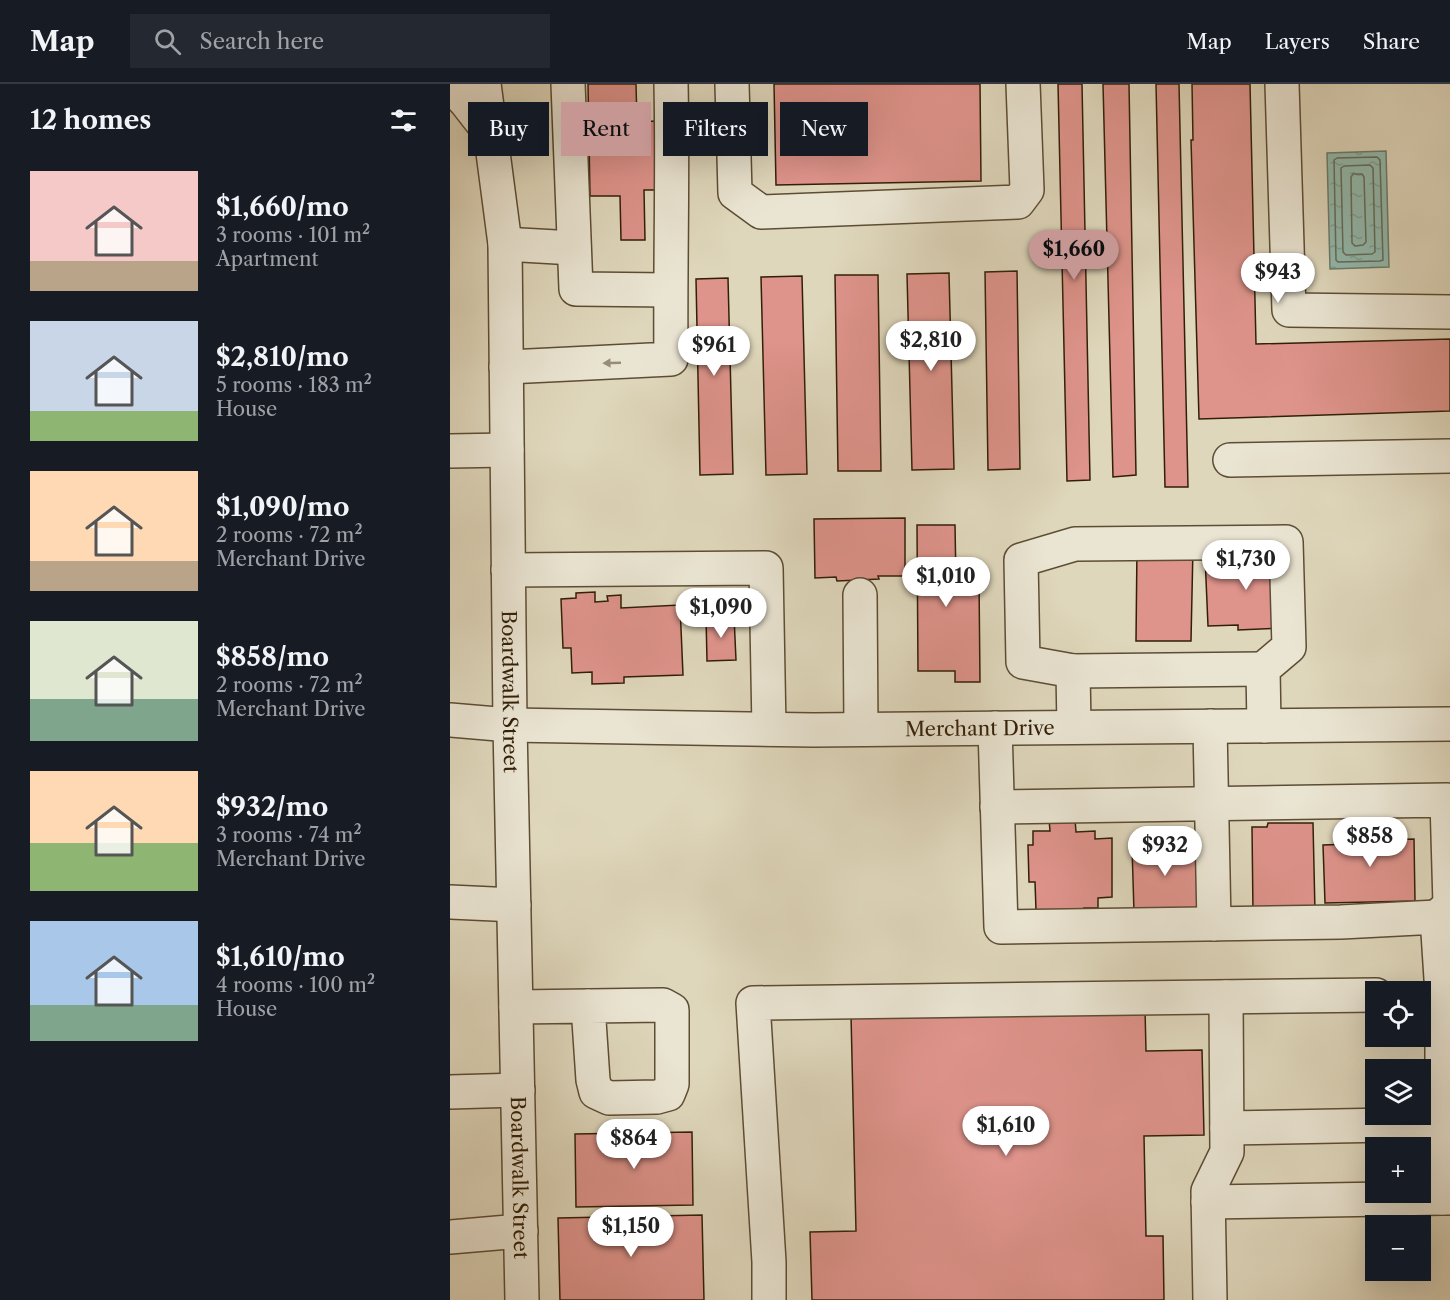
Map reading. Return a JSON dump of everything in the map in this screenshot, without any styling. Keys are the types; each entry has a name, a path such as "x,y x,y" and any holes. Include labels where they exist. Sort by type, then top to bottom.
{"street":[{"name":"Boardwalk Street","path":"484,84 487,102"},
{"path":"501,102 507,84"},
{"path":"568,84 576,289 670,290"},
{"path":"506,367 671,359 673,166 671,84"},
{"path":"732,84 735,193 761,212 1018,202 1027,190 1023,84"},
{"path":"1282,84 1289,310 1450,312"},
{"path":"450,85 468,105"},
{"name":"Boardwalk Street","path":"494,156 505,244 510,725 522,1300"},
{"path":"505,244 574,248"},
{"path":"450,452 507,450"},
{"path":"1230,460 1450,456"},
{"path":"1286,542 1289,646 1263,669 1073,671 1023,662 1022,560 1075,544 1286,542"},
{"path":"508,570 766,568 769,729"},
{"path":"860,595 861,729"},
{"path":"1263,669 1264,726"},
{"path":"1073,671 1074,727"},
{"name":"Merchant Drive","path":"450,720 510,725 769,729 1450,724"},
{"path":"1210,726 1214,924"},
{"path":"995,728 997,807 1001,927 1341,922 1437,918 1450,905 1448,800 997,807"},
{"path":"450,902 514,906"},
{"path":"1208,1202 1446,1198 1437,994 1437,918"},
{"path":"770,1300 753,1003 1365,995"},
{"path":"1210,1300 1208,1191 1227,1152 1226,997"},
{"path":"516,1007 588,1006"},
{"path":"450,1092 518,1090"},
{"path":"1227,1128 1442,1124"},
{"path":"450,1236 521,1231"}],"water":[{"path":"1386,151 1389,267 1330,269 1327,153"}],"building":[{"path":"588,84 636,84 636,102 588,102"},
{"path":"774,84 980,84 981,181 776,185"},
{"path":"1058,84 1082,84 1090,480 1067,481"},
{"path":"1103,84 1129,84 1136,475 1113,477"},
{"path":"1156,84 1179,84 1188,487 1165,487"},
{"path":"1192,84 1250,84 1256,344 1450,339 1450,411 1199,419 1191,140 1193,140"},
{"path":"651,121 656,121 658,190 644,190 645,240 621,240 620,196 590,196 589,156 651,156"},
{"path":"1017,271 1020,469 988,470 985,272"},
{"path":"949,273 954,469 912,470 907,274"},
{"path":"835,275 878,275 881,471 838,471"},
{"path":"802,276 807,474 766,475 761,277"},
{"path":"728,278 733,474 700,475 696,279"},
{"path":"905,518 905,576 878,576 879,579 837,581 836,577 815,578 814,519"},
{"path":"917,525 955,525 956,581 979,580 980,682 955,682 955,671 918,671"},
{"path":"1137,546 1193,547 1191,641 1136,641"},
{"path":"1282,553 1285,628 1238,630 1238,625 1208,626 1205,556"},
{"path":"595,592 595,602 608,601 607,596 621,595 621,608 680,605 683,675 624,677 624,683 592,684 592,672 572,673 571,648 563,648 561,599 576,598 576,593"},
{"path":"734,616 736,660 707,661 706,617"},
{"path":"1379,817 1379,830 1384,830 1384,840 1414,839 1415,901 1325,903 1323,845 1352,844 1352,830 1358,830 1357,818"},
{"path":"1049,819 1075,819 1076,832 1095,831 1095,839 1112,838 1112,897 1098,898 1098,908 1084,908 1085,916 1036,910 1035,882 1029,882 1028,845 1033,845 1033,831 1050,831"},
{"path":"1268,823 1313,823 1315,912 1253,913 1252,827 1267,827"},
{"path":"1181,840 1181,846 1197,845 1199,911 1134,912 1132,847 1146,847 1146,841"},
{"path":"1145,1009 1146,1051 1202,1050 1204,1135 1144,1136 1146,1236 1163,1236 1164,1300 812,1300 810,1232 856,1231 851,1015"},
{"path":"692,1132 693,1205 576,1207 575,1134"},
{"path":"702,1215 704,1300 560,1300 558,1218"}]}
